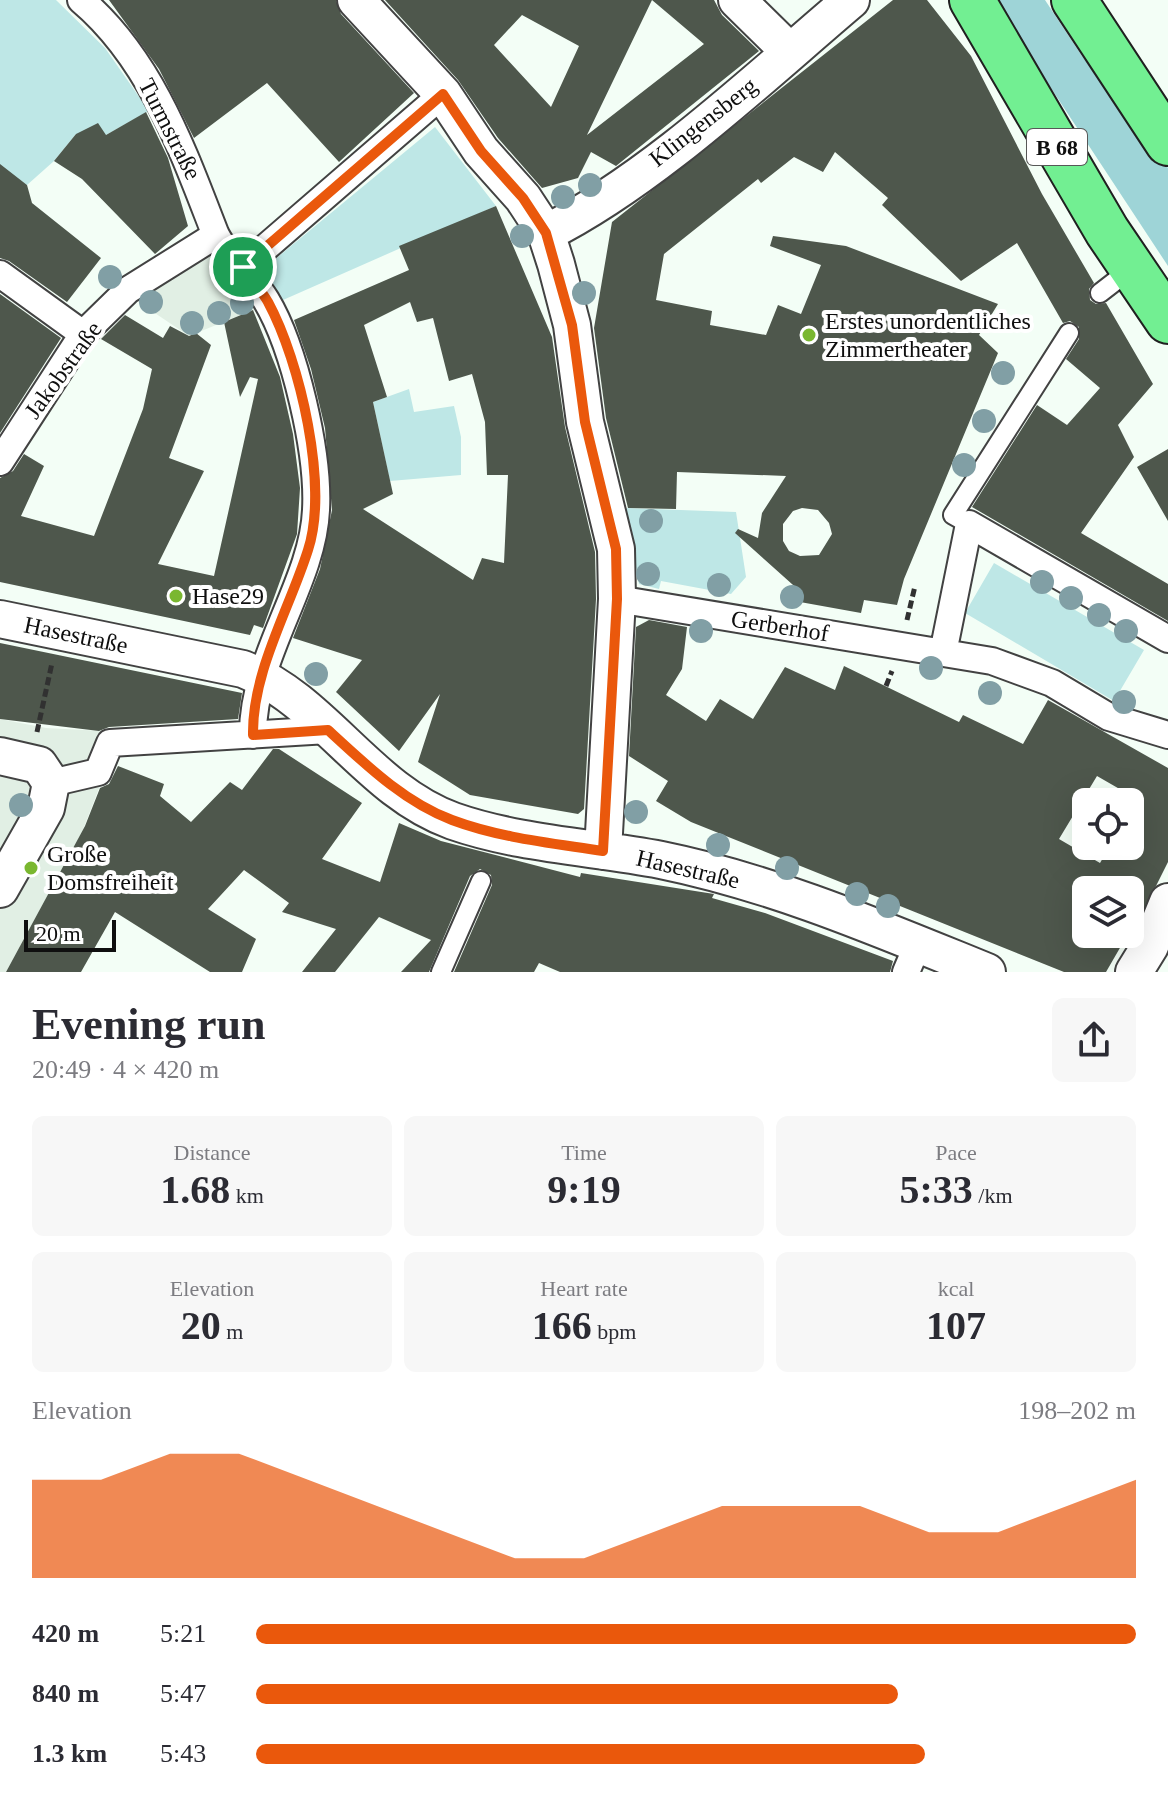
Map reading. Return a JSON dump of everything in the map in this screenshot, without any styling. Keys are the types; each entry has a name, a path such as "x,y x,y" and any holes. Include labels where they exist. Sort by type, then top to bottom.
{"main road":[{"name":"B 68","path":"972,0 1115,281 1168,321"},
{"path":"1074,0 1168,143"}],"street":[{"name":"Turmstraße","path":"81,0 102,18 165,114 209,209 216,235 268,302 299,386 315,478 317,512 309,547 262,676"},
{"path":"356,0 443,94 481,151 523,198 551,248 572,325 585,422 616,549 617,599 603,851"},
{"name":"Klingensberg","path":"551,248 586,213 851,0"},
{"path":"747,4 790,52"},
{"path":"243,267 443,94"},
{"name":"Jakobstraße","path":"0,462 83,334 128,290 216,235"},
{"path":"0,274 83,334"},
{"path":"943,653 969,524 1168,639"},
{"name":"Gerberhof","path":"617,599 992,661 1052,683 1109,717 1168,735"},
{"name":"Hasestraße","path":"0,619 243,669 262,676 287,692 383,780 496,845 603,851 733,877 912,958 987,972"},
{"path":"253,735 252,713 262,676"},
{"path":"0,889 46,808 27,767 98,772 110,743 328,730"},
{"path":"1134,972 1150,946 1168,902"}],"lane":[{"path":"969,524 953,515 1069,333"},
{"path":"441,972 481,881"}],"path":[{"path":"27,767 59,631"}],"shaded area":[{"path":"0,0 56,0 105,48 149,111 106,135 76,134 54,161 27,185 0,166"},
{"path":"993,0 1045,0 1082,56 1168,168 1168,266"},
{"path":"435,127 496,206 283,300 262,270"},
{"path":"216,235 258,308 189,336 134,299"},
{"path":"409,389 414,412 454,406 461,437 461,475 390,481 373,402"},
{"path":"625,508 736,512 746,577 731,594 661,581 659,589 639,584"},
{"path":"994,563 1144,650 1114,701 965,613"},
{"name":"Große Domsfreiheit","path":"0,719 46,728 121,732 82,832 6,972 0,972"}],"building":[{"path":"109,0 336,0 341,14 414,93 339,162 267,83 194,138 159,69"},
{"path":"385,0 652,0 714,0 722,15 759,51 616,166 591,152 578,178 542,188 498,138 458,80","holes":["652,0 704,44 587,135","522,15 579,46 551,107 494,45"]},
{"path":"893,0 927,0 971,56 1042,194 1094,283 1089,289 1090,300 1096,304 1106,303 1153,384 1118,425 1134,457 1081,533 1168,584 1168,621 972,507 1037,405 1067,425 1100,388 1066,359 1079,339 1079,327 1070,321 1063,323 1017,243 961,281 882,205 888,198 835,152 823,172 794,157 761,183 758,179 664,254 656,300 712,311 710,325 766,335 778,305 801,314 821,265 770,246 773,236 846,246 998,304 979,335 998,353 904,579 897,605 864,600 861,613 800,602 802,593 735,533 738,529 758,538 762,513 786,476 677,472 676,509 628,508 606,418 594,328 612,222","holes":["802,508 818,510 829,523 832,534 819,555 800,556 789,551 783,541 783,524 793,511"]},
{"path":"146,112 168,158 188,226 155,254 82,179 54,161 76,134 98,123 106,135"},
{"path":"0,164 27,185 32,203 101,258 67,302 9,261 0,258"},
{"path":"496,206 552,337 565,427 595,552 596,599 584,809 578,814 470,795 418,762 440,694 399,751 336,692 362,660 293,638 320,569 332,510 325,428 311,369 294,320 409,270 399,246","holes":["410,302 417,322 433,318 449,381 472,374 485,422 487,475 508,475 504,563 482,558 473,580 363,509 393,494 373,402 387,397 364,325"]},
{"path":"0,294 61,338 0,433"},
{"path":"253,310 280,377 293,434 300,488 297,534 263,628 254,625 250,635 0,582 0,478 13,471 24,454 44,466 21,516 94,536 143,409 152,369 101,339 125,315 163,338 170,326 189,336 196,333 211,345 169,458 204,471 158,564 214,576 258,379 250,377 240,397 224,322"},
{"path":"1168,449 1168,521 1137,467"},
{"path":"649,620 687,627 682,669 666,695 706,721 720,699 753,719 785,667 835,690 844,666 959,722 963,715 1023,744 1048,700 1168,768 1168,862 1144,910 1144,876 1072,876 1072,948 1120,948 1106,972 1064,972 691,822 656,801 668,781 629,756 636,627"},
{"path":"0,643 242,693 238,719 109,727 99,731 0,719"},
{"path":"273,749 279,749 362,803 322,859 380,882 399,823 441,841 580,877 581,873 714,894 712,898 765,913 893,961 890,972 560,972 539,963 534,972 454,972 492,885 491,875 480,869 470,876 429,972 401,972 431,940 379,917 335,972 302,972 336,929 282,912 289,903 244,870 208,909 256,939 242,972 210,972 115,912 81,972 6,972 85,826 100,788 109,784 118,766 164,784 160,796 191,822 230,782 242,790"}],"place":[{"name":"Erstes unordentliches Zimmertheater","path":"809,335"},
{"name":"Hase29","path":"176,596"},
{"name":"Große Domsfreiheit","path":"31,868"}],"route":[{"path":"443,94 481,151 523,198 546,233 572,325 585,422 616,549 617,599 603,851 500,835 450,820 383,780 328,730 253,735 252,713 262,676 309,547 317,512 315,478 299,386 268,302 243,267 443,94"}]}
